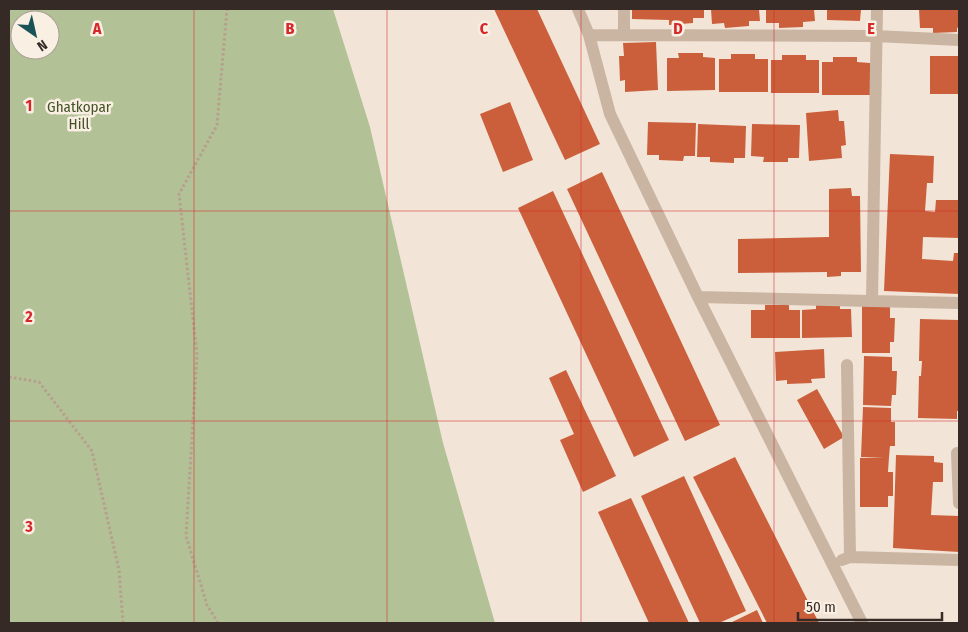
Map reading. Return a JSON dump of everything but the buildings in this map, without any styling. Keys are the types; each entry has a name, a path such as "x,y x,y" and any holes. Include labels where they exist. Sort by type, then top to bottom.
{"street":[{"path":"578,9 589,35 610,114 698,297 862,623"},
{"path":"624,9 624,34"},
{"path":"872,301 875,36 877,9"},
{"path":"589,35 875,36 959,40"},
{"path":"698,297 959,303"},
{"path":"847,365 850,557"},
{"path":"957,452 959,503"},
{"path":"833,564 850,557 959,560"}],"path":[{"path":"218,623 208,605 186,536 198,355 179,194 217,125 226,9"},
{"path":"9,377 39,382 92,451 119,570 123,623"}],"green space":[{"name":"Ghatkopar Hill","path":"9,9 333,9 370,127 443,443 495,623 9,623"}]}
